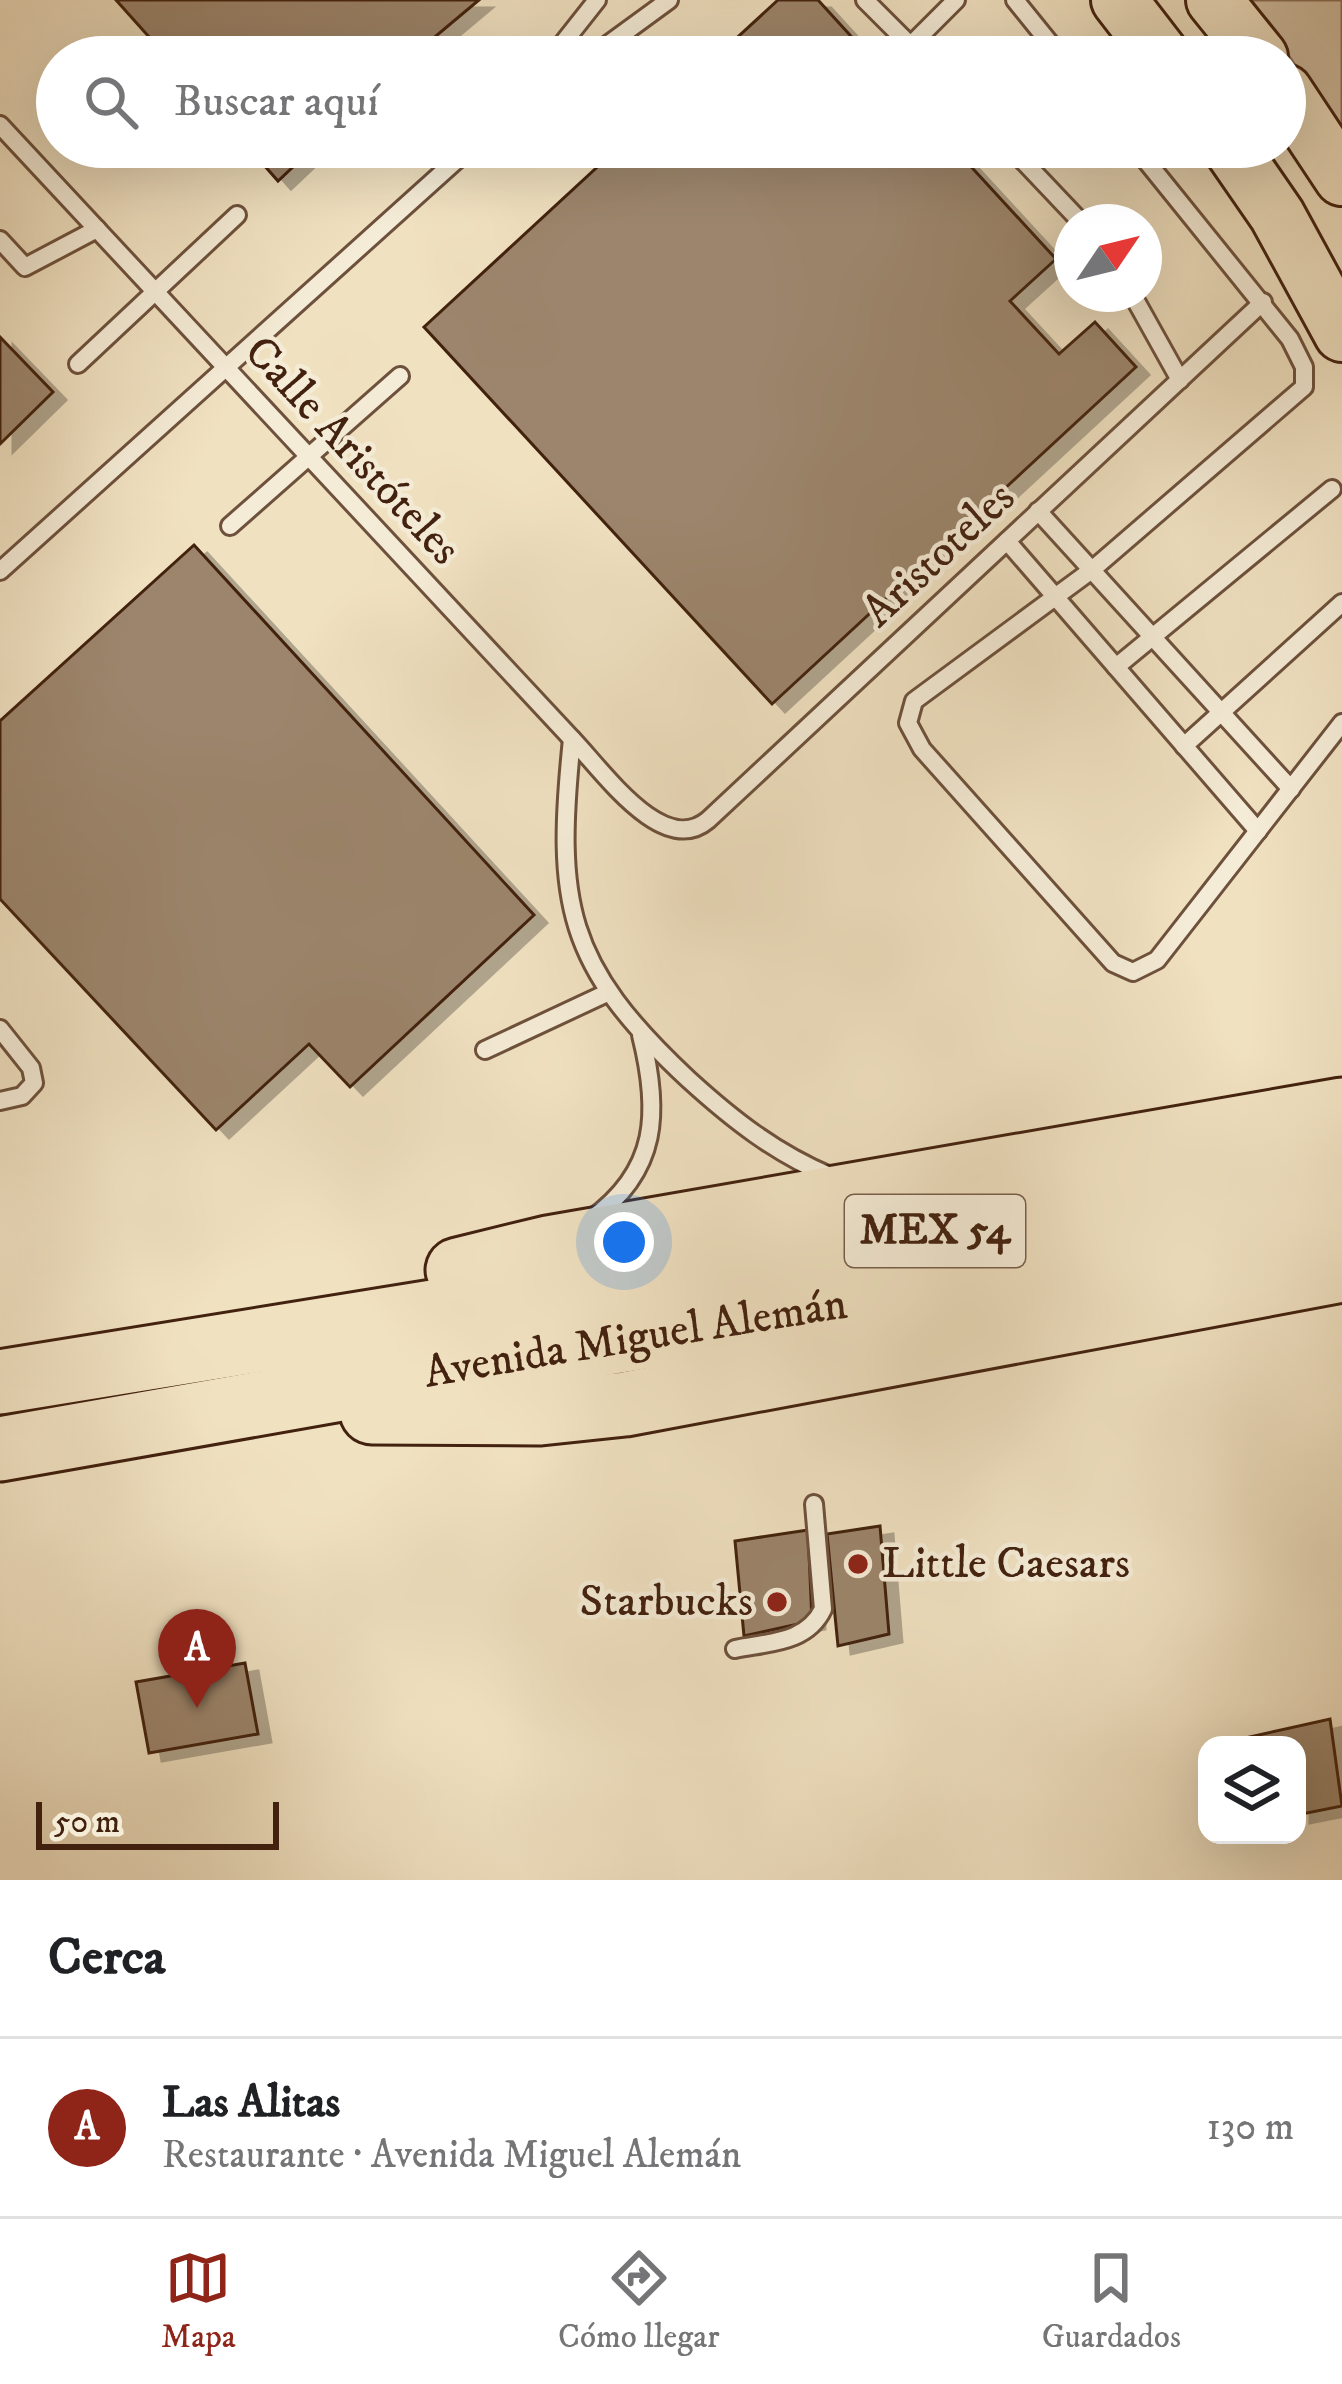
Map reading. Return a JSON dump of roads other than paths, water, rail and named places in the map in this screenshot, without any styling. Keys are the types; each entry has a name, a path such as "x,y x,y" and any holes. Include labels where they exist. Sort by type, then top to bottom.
{"highway":[{"path":"0,1382 292,1333 463,1268 538,1299 872,1194 1338,1128"},
{"name":"Avenida Miguel Alemán","path":"0,1450 262,1405 538,1299 1338,1128"},
{"name":"Avenida Miguel Alemán","path":"538,1299 1342,1224"},
{"path":"262,1405 497,1414 625,1404 1312,1276"}],"main road":[{"path":"1119,0 1147,36"},
{"path":"1214,0 1243,36"},
{"path":"1306,124 1342,178"},
{"path":"1245,168 1277,215 1342,334"},
{"path":"1312,1276 1342,1299"}],"lane":[{"path":"569,36 598,0"},
{"path":"620,36 669,0"},
{"path":"866,0 901,36"},
{"path":"928,36 956,0"},
{"path":"1015,0 1044,36"},
{"name":"Calle Aristóteles","path":"0,125 36,164"},
{"name":"Calle Aristóteles","path":"40,168 572,739 656,823"},
{"path":"0,572 448,168"},
{"path":"1030,168 1064,204"},
{"path":"1152,168 1299,353 1306,379 1300,393 1093,569 914,701 908,723 922,749 1113,963 1133,972 1157,961 1342,724"},
{"path":"77,364 237,215"},
{"path":"0,240 25,267 97,229"},
{"name":"Aristoteles","path":"656,823 675,833 697,829 1263,302"},
{"path":"1142,312 1180,380"},
{"path":"230,526 400,376"},
{"path":"1115,667 1332,488"},
{"path":"1039,512 1291,788"},
{"path":"1007,542 1258,831"},
{"path":"1184,746 1342,603"},
{"path":"572,739 564,812 567,872 582,947 607,993 641,1035 766,1144 872,1194"},
{"path":"485,1050 607,993"},
{"path":"0,1029 32,1068 34,1083 22,1096 0,1101"},
{"path":"538,1299 640,1164 654,1111 641,1035"},
{"path":"735,1649 802,1636 816,1625 823,1609 814,1504"}],"place":[{"name":"Little Caesars","path":"858,1564"},
{"name":"Starbucks","path":"777,1602"},
{"name":"Las Alitas","path":"197,1708"}]}
